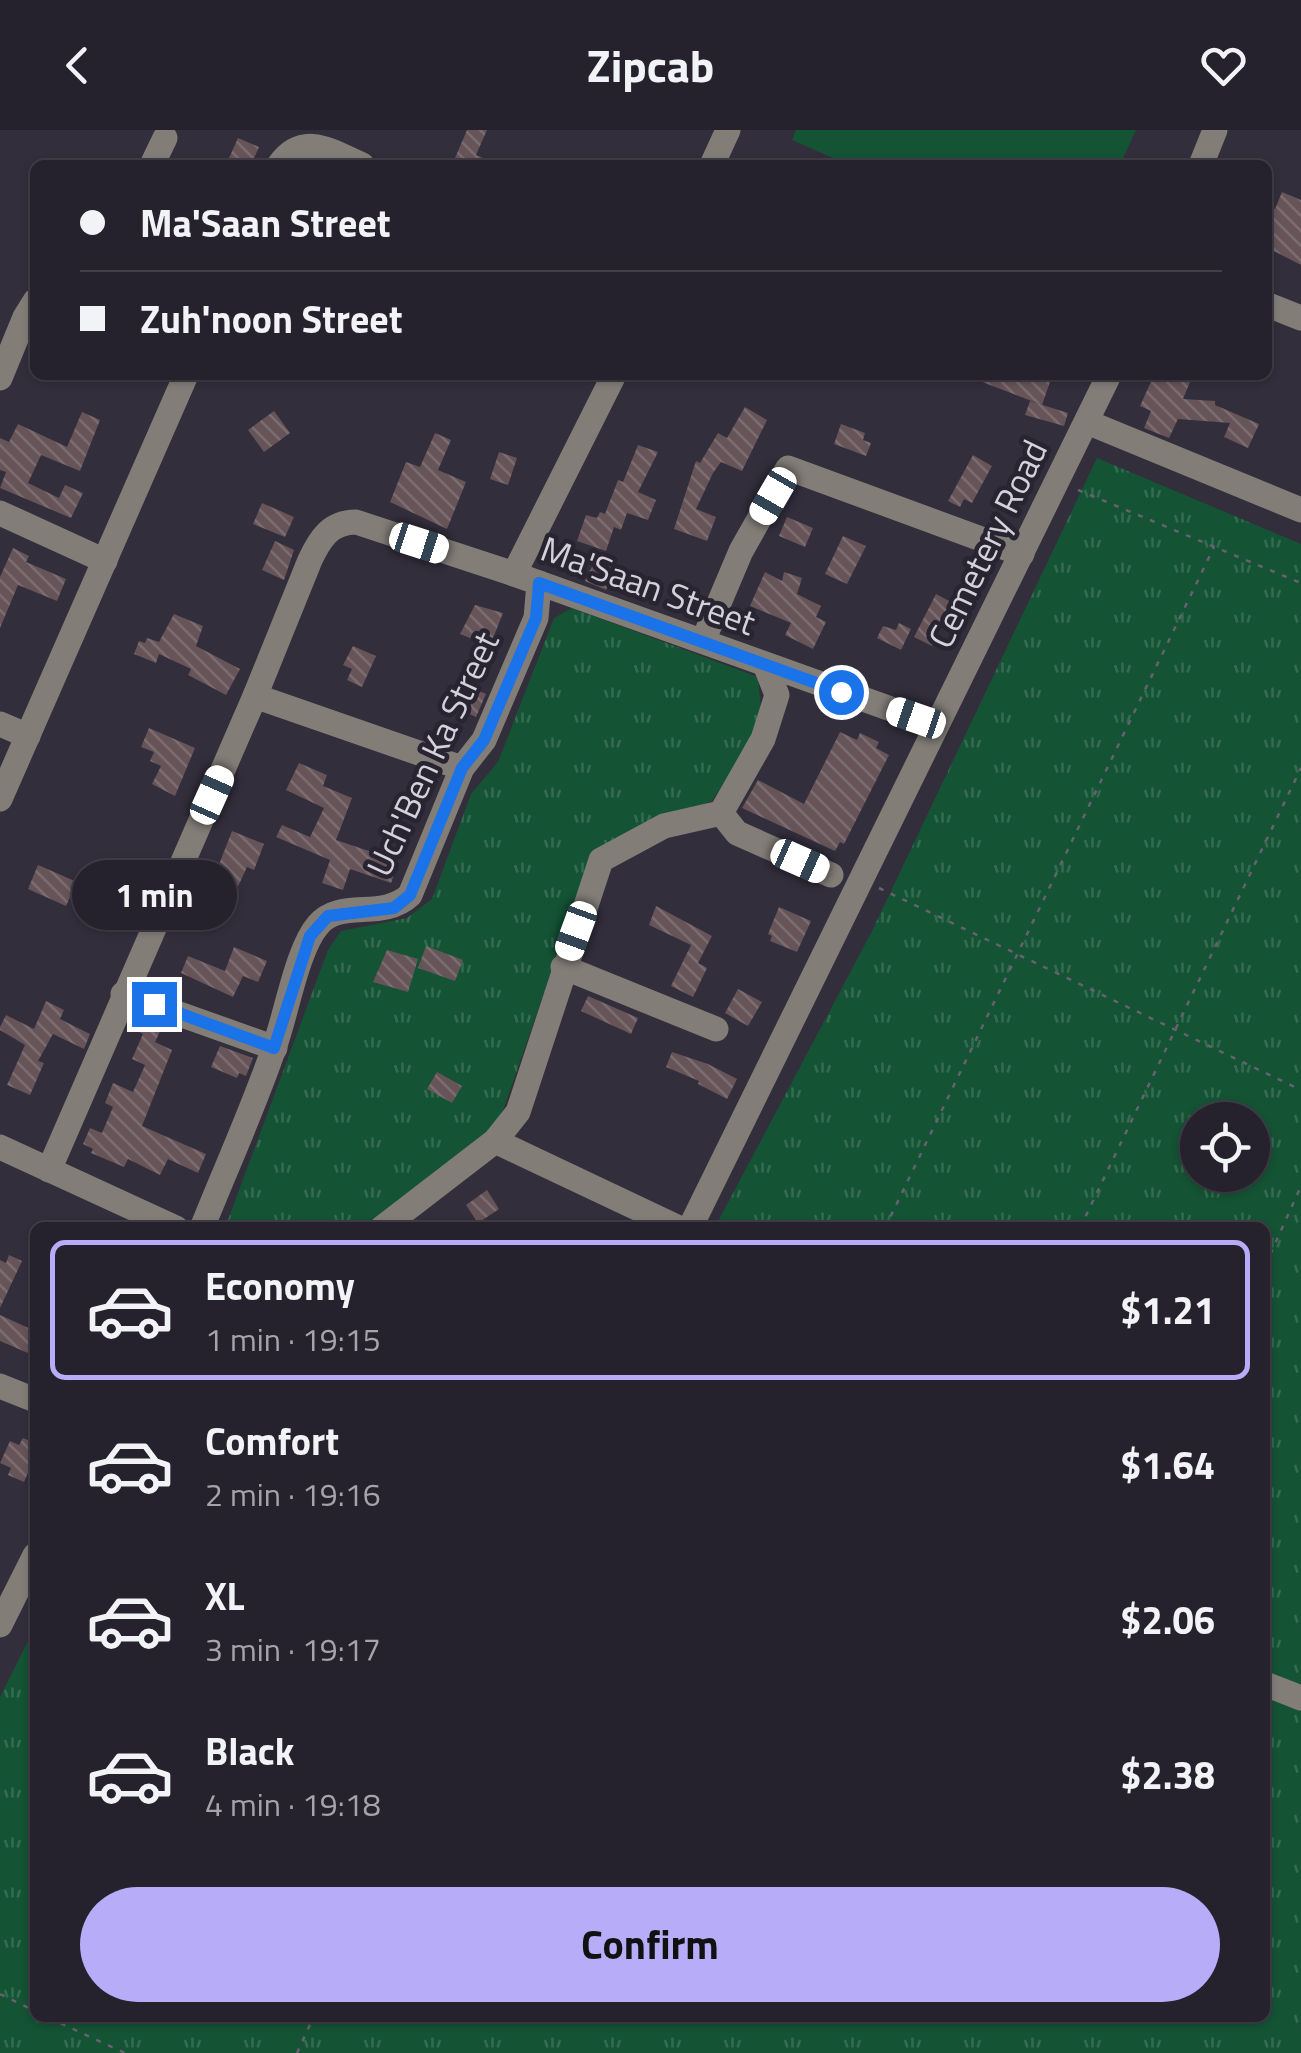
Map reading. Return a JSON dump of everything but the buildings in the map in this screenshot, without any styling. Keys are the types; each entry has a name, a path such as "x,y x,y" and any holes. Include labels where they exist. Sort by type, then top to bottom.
{"street":[{"path":"714,160 728,130"},
{"path":"1202,160 1215,130"},
{"path":"155,160 166,138"},
{"path":"287,156 308,144 351,160"},
{"path":"1272,307 1301,318"},
{"path":"0,378 30,308"},
{"path":"0,799 184,380"},
{"path":"514,574 611,380"},
{"name":"Cemetery Road","path":"693,1222 1106,380"},
{"path":"1087,422 1301,510"},
{"path":"703,641 742,551 788,468 1022,554"},
{"path":"0,513 105,561"},
{"name":"Ma'Saan Street","path":"256,696 319,540 331,528 356,522 514,574 916,718"},
{"name":"Uch'Ben Ka Street","path":"204,1222 319,923 340,912 394,908 410,895 462,768 484,740 538,612 539,583"},
{"path":"390,1222 496,1141 518,1112 601,860 664,826 720,813 763,739 777,695 766,666"},
{"path":"48,1170 256,696 462,768"},
{"path":"0,724 28,736"},
{"path":"720,813 737,832 831,875"},
{"path":"563,967 716,1029"},
{"path":"124,994 274,1048"},
{"path":"496,1141 666,1222"},
{"path":"0,1147 163,1222"},
{"path":"0,1386 30,1398"},
{"path":"0,1626 30,1565"},
{"path":"1270,1686 1301,1698"}],"path":[{"path":"1058,482 1301,584"},
{"path":"888,1222 1214,547"},
{"path":"1083,1222 1301,768"},
{"path":"860,878 1301,1090"},
{"path":"1270,1255 1301,1186"},
{"path":"0,1994 30,2009"},
{"path":"59,2022 126,2053"},
{"path":"296,2053 311,2022"}],"green space":[{"path":"796,130 1136,130 1122,160 838,160 792,140"},
{"path":"1097,458 1301,544 1301,2053 0,2053 0,1697 30,1637 30,2022 1270,2022 1270,1222 718,1222 871,933"},
{"path":"572,608 758,677 761,711 746,750 712,801 615,841 591,857 498,1125 372,1222 227,1222 328,950 341,931 407,918 432,899 471,794 498,762 554,618"}],"route":[{"path":"154,1004 274,1048 310,936 319,923 340,912 394,908 414,888 462,768 484,740 536,618 539,583 841,692"}]}
